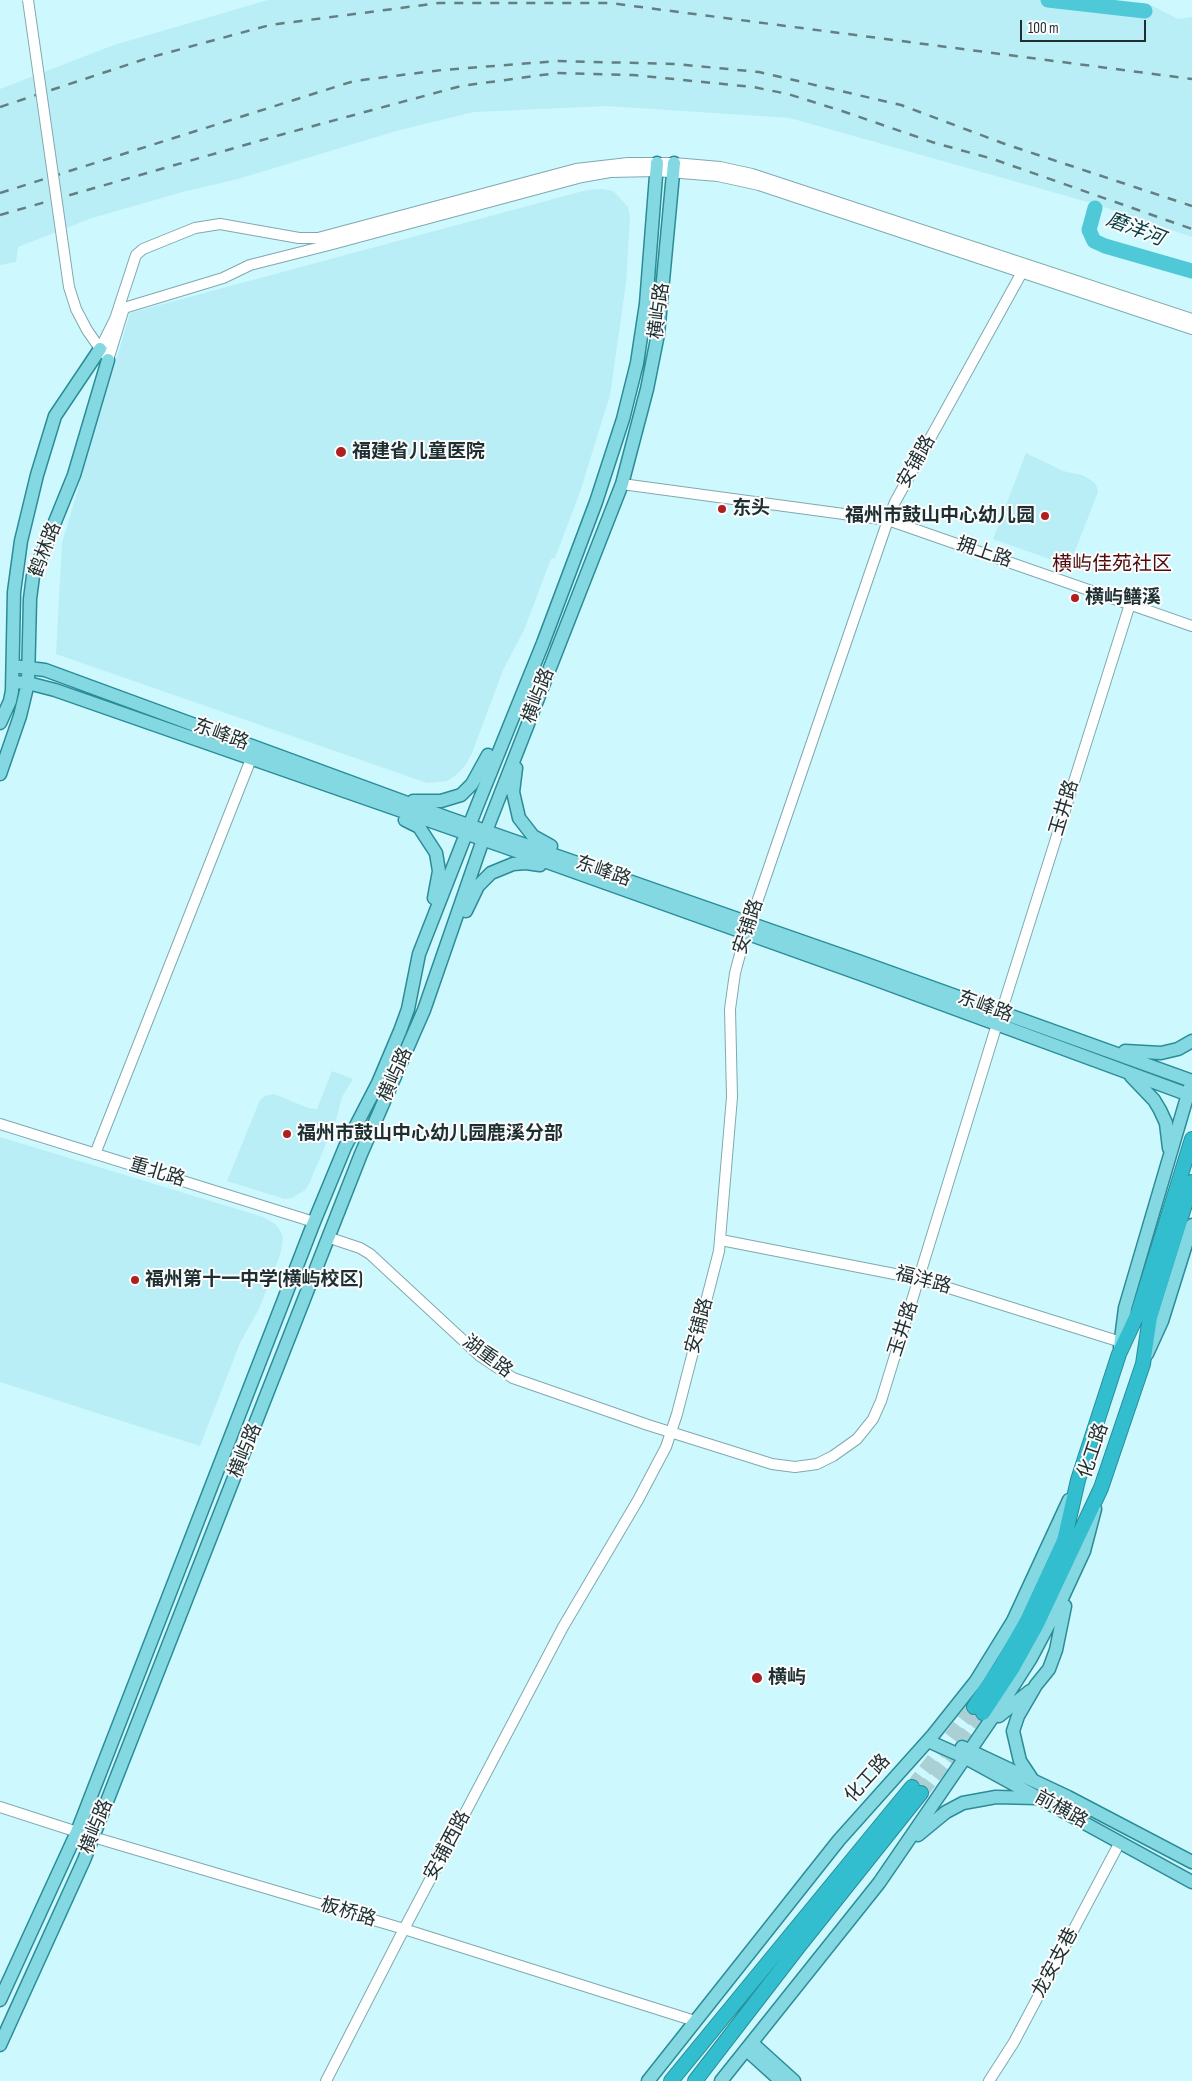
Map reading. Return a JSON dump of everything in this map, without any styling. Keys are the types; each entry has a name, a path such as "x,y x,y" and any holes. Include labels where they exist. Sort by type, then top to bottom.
{"highway":[{"name":"化工路","path":"981,1715 1064,1541 1078,1480 1120,1348 1182,1231 1192,1139"},
{"name":"化工路","path":"981,1715 1038,1624 1101,1488 1143,1364 1150,1317 1182,1231 1192,1182"},
{"name":"化工路","path":"672,2081 917,1790 695,2081"}],"main road":[{"name":"横屿路","path":"0,2000 76,1832 344,1147 378,1082 400,1031 408,1009 420,954 543,643 596,502 627,405 636,370 645,312 657,167"},
{"name":"横屿路","path":"0,2045 94,1837 330,1238 361,1154 424,1010 485,835 622,484 656,348 674,167"},
{"name":"鹤林路","path":"0,723 10,701 13,682 15,583 21,541 37,475 55,416 100,349"},
{"name":"鹤林路","path":"0,774 2,757 20,716 28,683 30,599 33,576 74,475 108,360"},
{"name":"东峰路","path":"13,666 29,667 52,673 398,800 468,830"},
{"name":"东峰路","path":"13,682 28,683 55,690 332,788 606,873 747,928"},
{"path":"398,800 436,802 447,800 465,792 478,775 492,745 520,698"},
{"path":"521,742 513,792 516,811 522,824 538,840 596,863 606,873"},
{"path":"332,788 368,806 416,824 434,847 438,858 439,878 420,954"},
{"name":"东峰路","path":"485,835 575,872 747,928 999,1018 1125,1071 1191,1088"},
{"path":"442,960 475,891 491,873 505,866 526,863 575,872"},
{"name":"东峰路","path":"999,1018 1094,1046 1191,1088"},
{"path":"1094,1046 1139,1053 1161,1053 1192,1041"},
{"path":"1125,1071 1143,1088 1160,1110 1168,1136 1169,1154"},
{"path":"1120,1348 1125,1308 1169,1154 1191,1088"},
{"name":"化工路","path":"648,2081 839,1840 930,1738 976,1681 1013,1620 1078,1480"},
{"path":"721,2081 874,1890 967,1754 981,1715 1031,1658 1084,1551 1101,1488"},
{"path":"1032,1779 1020,1761 1013,1731 1018,1716 1036,1685 1049,1670 1056,1650 1060,1622 1072,1577"},
{"path":"981,1715 1036,1685"},
{"name":"前横路","path":"930,1738 1032,1779 1192,1862"},
{"name":"前横路","path":"967,1754 1038,1798 1192,1882"},
{"path":"905,1847 936,1819 964,1803 996,1797 1038,1798"},
{"path":"749,2046 781,2081"},
{"path":"749,2046 794,2081"}],"street":[{"path":"28,0 69,287 76,309 87,330 108,360"},
{"path":"100,349 115,319 136,255 143,249 195,228 225,225 312,238 584,168 613,163 674,167 747,182 1024,269 1192,319"},
{"path":"108,360 124,308 223,278 250,265 329,246 582,177 657,167"},
{"path":"1024,269 1192,329"},
{"name":"安铺路","path":"572,1612 646,1486 671,1432 717,1263 721,1240 732,1097 730,1009 735,974 747,928 888,520 900,494 1024,269"},
{"name":"拥上路","path":"622,484 888,520 1192,626"},
{"name":"玉井路","path":"671,1432 781,1465 809,1466 833,1456 857,1439 868,1427 875,1415 920,1279 999,1018 1130,604"},
{"path":"95,1154 251,759"},
{"name":"重北路","path":"0,1124 314,1222"},
{"name":"湖重路","path":"330,1238 360,1248 370,1254 480,1356 507,1375 671,1432"},
{"name":"福洋路","path":"721,1240 920,1279 1120,1348"},
{"name":"安铺西路","path":"326,2081 404,1929 572,1612"},
{"name":"板桥路","path":"0,1807 76,1832 404,1929 695,2022"},
{"name":"龙安支巷","path":"989,2081 1019,2033 1120,1842"}],"shaded area":[{"path":"268,0 1096,0 1151,5 1178,19 1192,17 1192,237 1095,204 790,118 607,106 474,112 396,131 238,179 186,191 92,218 18,247 16,262 0,265 0,89 114,45"},
{"name":"福建省儿童医院","path":"602,189 613,191 617,195 628,207 630,217 626,283 610,395 580,492 555,558 551,559 524,630 503,670 472,753 465,766 456,775 447,781 427,783 56,654 62,543 130,313 587,190"},
{"name":"福州市鼓山中心幼儿园","path":"1026,453 1063,471 1082,475 1094,482 1097,487 1098,492 1069,566 993,539"},
{"name":"福州市鼓山中心幼儿园鹿溪分部","path":"332,1071 353,1079 342,1097 336,1120 305,1190 292,1198 285,1199 227,1181 260,1100 265,1096 274,1094 308,1108 317,1109"},
{"name":"福州第十一中学(横屿校区)","path":"0,1137 263,1217 275,1224 280,1230 283,1237 281,1252 259,1309 240,1343 200,1446 0,1382"}],"waterway":[{"name":"磨洋河","path":"1048,0 1145,11"},
{"name":"磨洋河","path":"1095,208 1089,230 1094,241 1105,246 1192,271"}],"tunnel":[{"path":"912,1787 974,1707"},
{"path":"921,1793 983,1713"}],"railway":[{"path":"0,107 148,58 270,25 439,3 610,3 1192,79"},
{"path":"0,193 354,81 442,70 558,61 675,64 759,72 901,105 1005,144 1192,206"},
{"path":"0,215 280,135 461,86 557,73 633,75 753,87 788,94 935,143 993,159 1192,229"}],"place":[{"name":"福建省儿童医院","path":"341,452"},
{"name":"东头","path":"722,509"},
{"name":"福州市鼓山中心幼儿园","path":"1045,516"},
{"name":"横屿鳝溪","path":"1075,598"},
{"name":"福州市鼓山中心幼儿园鹿溪分部","path":"287,1134"},
{"name":"福州第十一中学(横屿校区)","path":"135,1280"},
{"name":"横屿","path":"757,1678"}],"district":[{"name":"横屿佳苑社区","path":"1112,565"}]}
